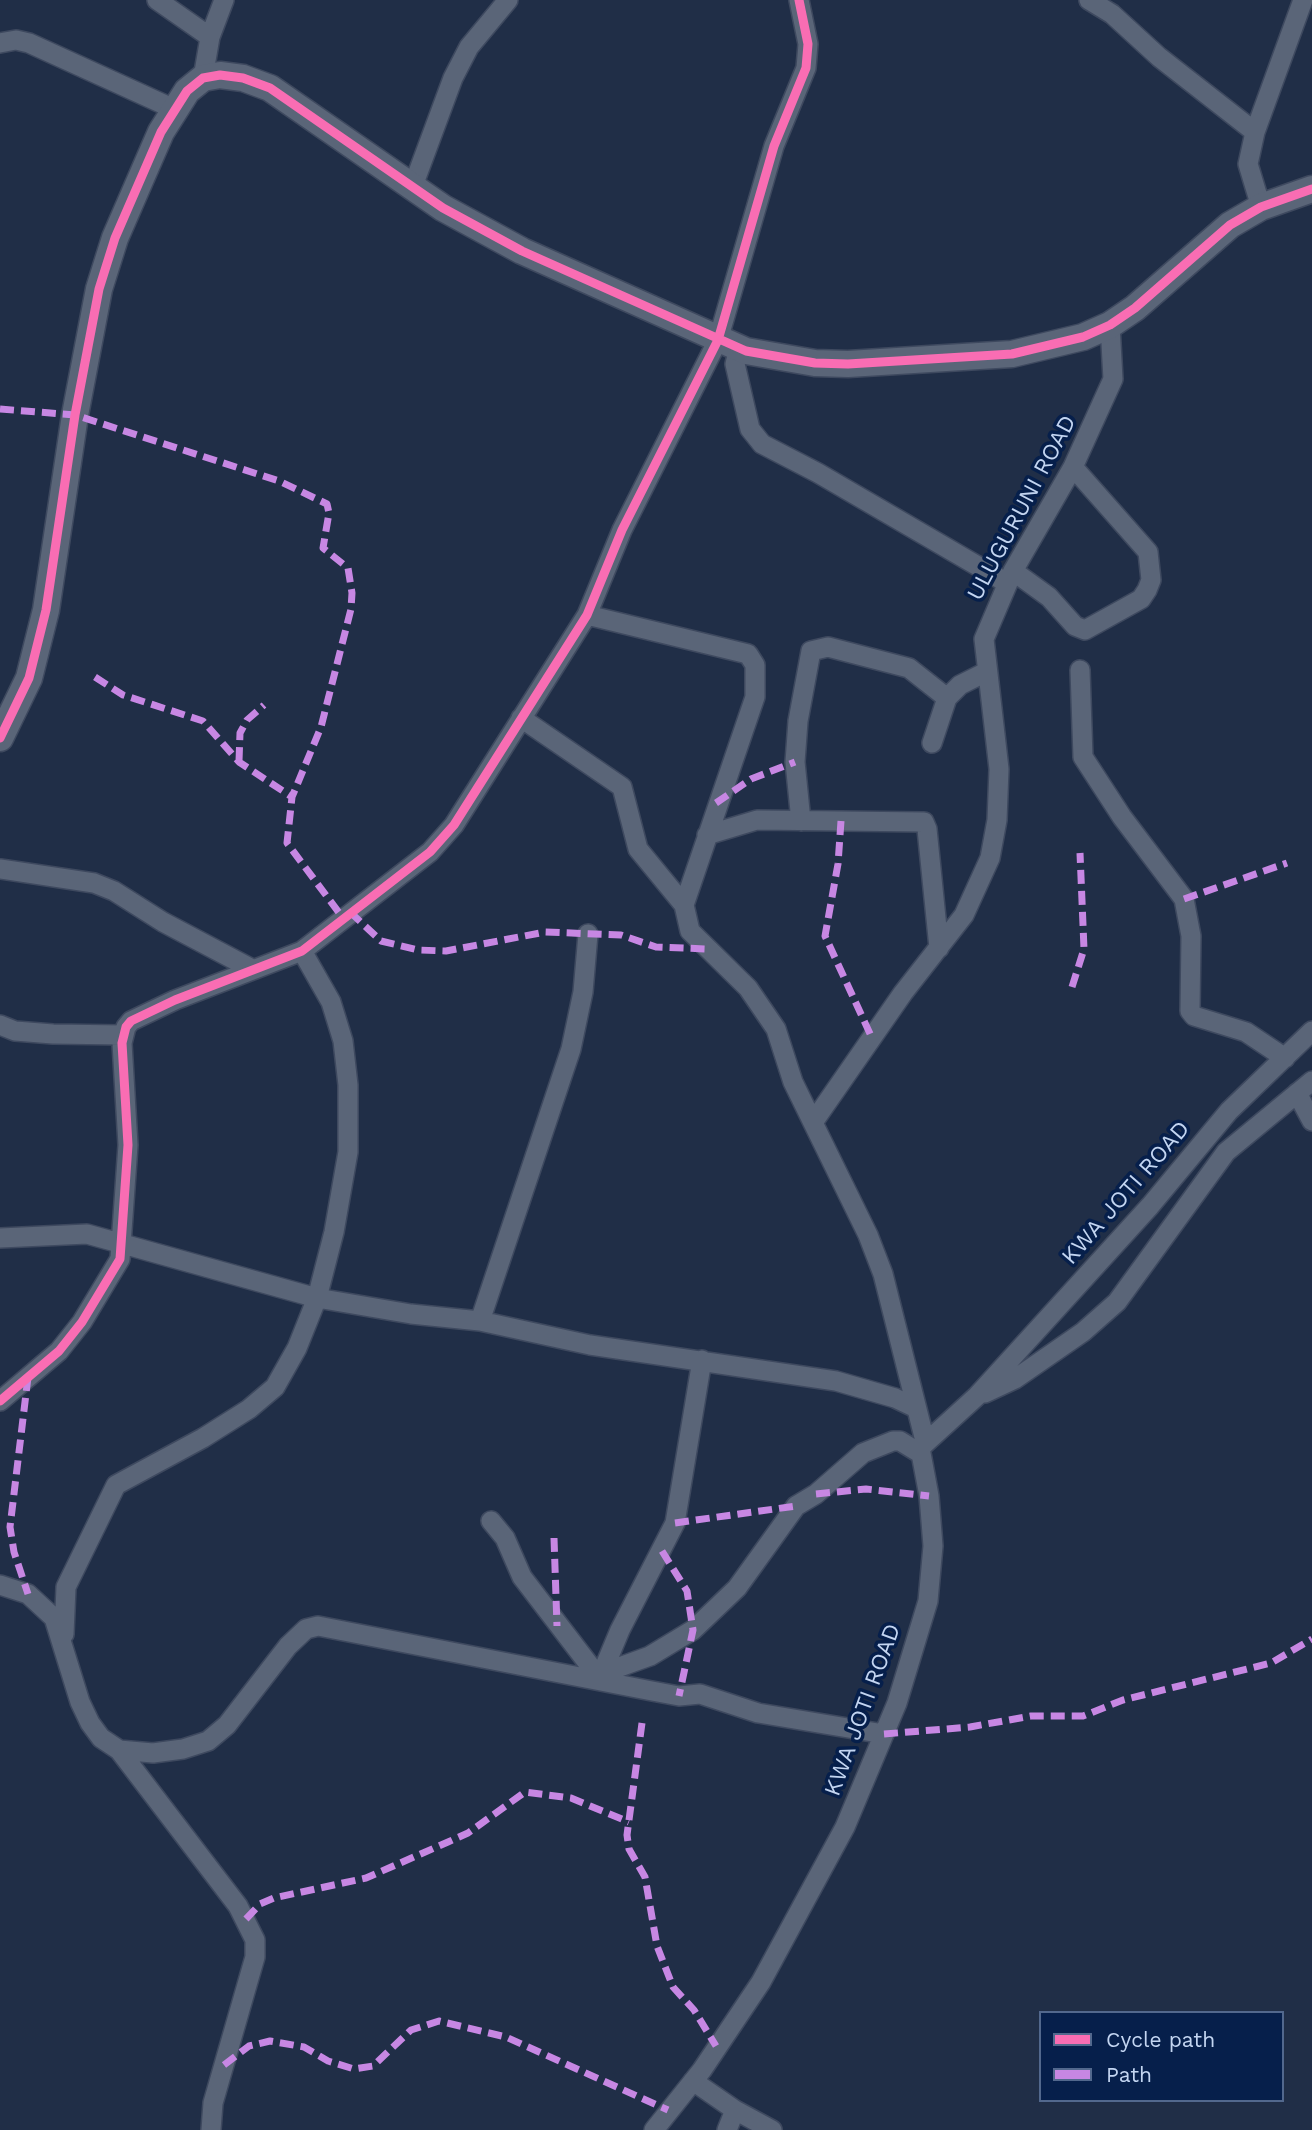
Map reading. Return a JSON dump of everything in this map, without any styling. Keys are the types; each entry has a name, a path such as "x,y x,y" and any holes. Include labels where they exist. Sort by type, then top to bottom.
{"street":[{"path":"157,0 210,37"},
{"path":"203,78 210,37 224,0"},
{"path":"413,186 453,78 469,47 508,0"},
{"path":"0,1401 59,1351 114,1271 123,1243 128,1144 123,1035 131,1021 252,969 302,951 430,852 454,824 587,615 622,530 729,344 774,146 806,68 808,44 799,0"},
{"path":"1089,0 1112,14 1159,57 1255,132"},
{"path":"1261,207 1248,164 1255,132 1303,0"},
{"path":"0,43 16,40 29,43 174,109"},
{"path":"0,738 29,678 47,610 77,403 99,289 131,199 174,109 187,91 203,78 220,75 243,78 270,89 479,230 729,344 783,359 815,363 971,356 1045,348 1083,337 1110,325 1135,308 1230,225 1261,207 1312,189"},
{"name":"ULUGURUNI ROAD","path":"814,1121 903,993 964,915 990,858 997,820 999,769 984,639 1010,577 1073,467 1113,379 1110,325"},
{"path":"729,344 750,429 761,444 1049,597 1075,626 1085,630 1141,599 1151,580 1148,552 1073,467"},
{"path":"587,615 748,654 755,665 755,697 684,905 687,923 695,938 729,967 766,1012 776,1029 793,1082 814,1121 883,1274 916,1408 922,1447 893,1441 863,1453 816,1494 796,1506 737,1588 693,1630 650,1656 597,1675"},
{"path":"801,821 795,762 811,651 817,647 828,647 909,668 947,698"},
{"path":"1080,670 1083,757 1122,817 1184,899 1191,936 1190,1011 1194,1016 1246,1032 1285,1058"},
{"path":"932,743 947,698 960,685 986,672"},
{"path":"521,718 622,787 638,849 684,905"},
{"path":"707,835 757,820 924,822 927,829 939,948"},
{"path":"0,869 94,883 114,891 163,922 252,969"},
{"path":"480,1321 571,1049 583,992 588,934"},
{"path":"64,1648 66,1587 116,1485 203,1438 249,1409 275,1387 297,1348 317,1298 334,1231 348,1152 348,1085 343,1041 331,1002 302,951"},
{"path":"0,1025 28,1032 123,1035"},
{"name":"KWA JOTI ROAD","path":"654,2130 693,2081 761,1982 845,1827 897,1703 928,1601 933,1523 922,1447 977,1396 1150,1206 1229,1111 1312,1031"},
{"path":"977,1396 997,1390 1015,1379 1083,1332 1117,1302 1226,1152 1305,1087 1312,1121"},
{"path":"0,1238 87,1234 317,1298 411,1314 480,1321 577,1343 836,1381 895,1398 916,1408"},
{"path":"597,1675 675,1523 702,1360"},
{"path":"491,1521 505,1538 522,1577 597,1675"},
{"path":"0,1585 28,1594 54,1618 90,1723 101,1738 119,1750 238,1906 255,1940 255,1957 213,2102 211,2130"},
{"path":"119,1750 153,1753 183,1749 208,1741 227,1725 288,1646 306,1629 317,1626 558,1674 597,1675 680,1696 700,1694 734,1707 811,1724 884,1734"},
{"path":"693,2081 735,2110 772,2130"},
{"path":"727,2130 735,2110"}],"marked path":[{"path":"0,409 75,415 279,481 327,504 329,513 323,548 348,568 352,593 351,609 321,727 292,797 287,843 343,918"},
{"path":"95,677 123,695 203,721 239,762 292,797"},
{"path":"239,761 240,733 247,720 264,705"},
{"path":"716,803 751,779 795,762"},
{"path":"841,821 838,864 825,936 872,1038"},
{"path":"1072,987 1084,949 1080,853"},
{"path":"1184,899 1287,863"},
{"path":"350,912 381,941 418,950 446,951 545,932 621,935 656,947 707,949"},
{"path":"28,1377 10,1527 14,1552 28,1594"},
{"path":"816,1494 866,1489 929,1496"},
{"path":"675,1523 796,1506"},
{"path":"554,1538 557,1626"},
{"path":"662,1551 687,1591 693,1630 679,1696"},
{"path":"884,1734 970,1727 1031,1716 1083,1716 1123,1700 1271,1663 1312,1639"},
{"path":"642,1723 627,1835 629,1849 645,1877 657,1946 673,1987 694,2010 716,2046"},
{"path":"246,1919 260,1904 274,1898 366,1878 468,1833 525,1792 571,1798 629,1822"},
{"path":"224,2065 249,2046 270,2041 304,2047 328,2061 354,2069 373,2066 411,2030 439,2021 506,2037 668,2110"}],"cycle path":[{"path":"0,1401 59,1351 82,1322 120,1259 128,1145 122,1043 126,1027 131,1021 175,1000 302,951 430,852 454,825 587,615 622,530 718,340 774,146 806,68 808,44 799,0"},
{"path":"0,738 29,678 46,610 75,415 99,289 115,238 161,132 187,91 203,78 220,75 243,78 270,88 443,208 522,251 746,351 815,363 848,364 1012,354 1083,337 1110,325 1135,308 1230,225 1261,207 1312,189"}]}
